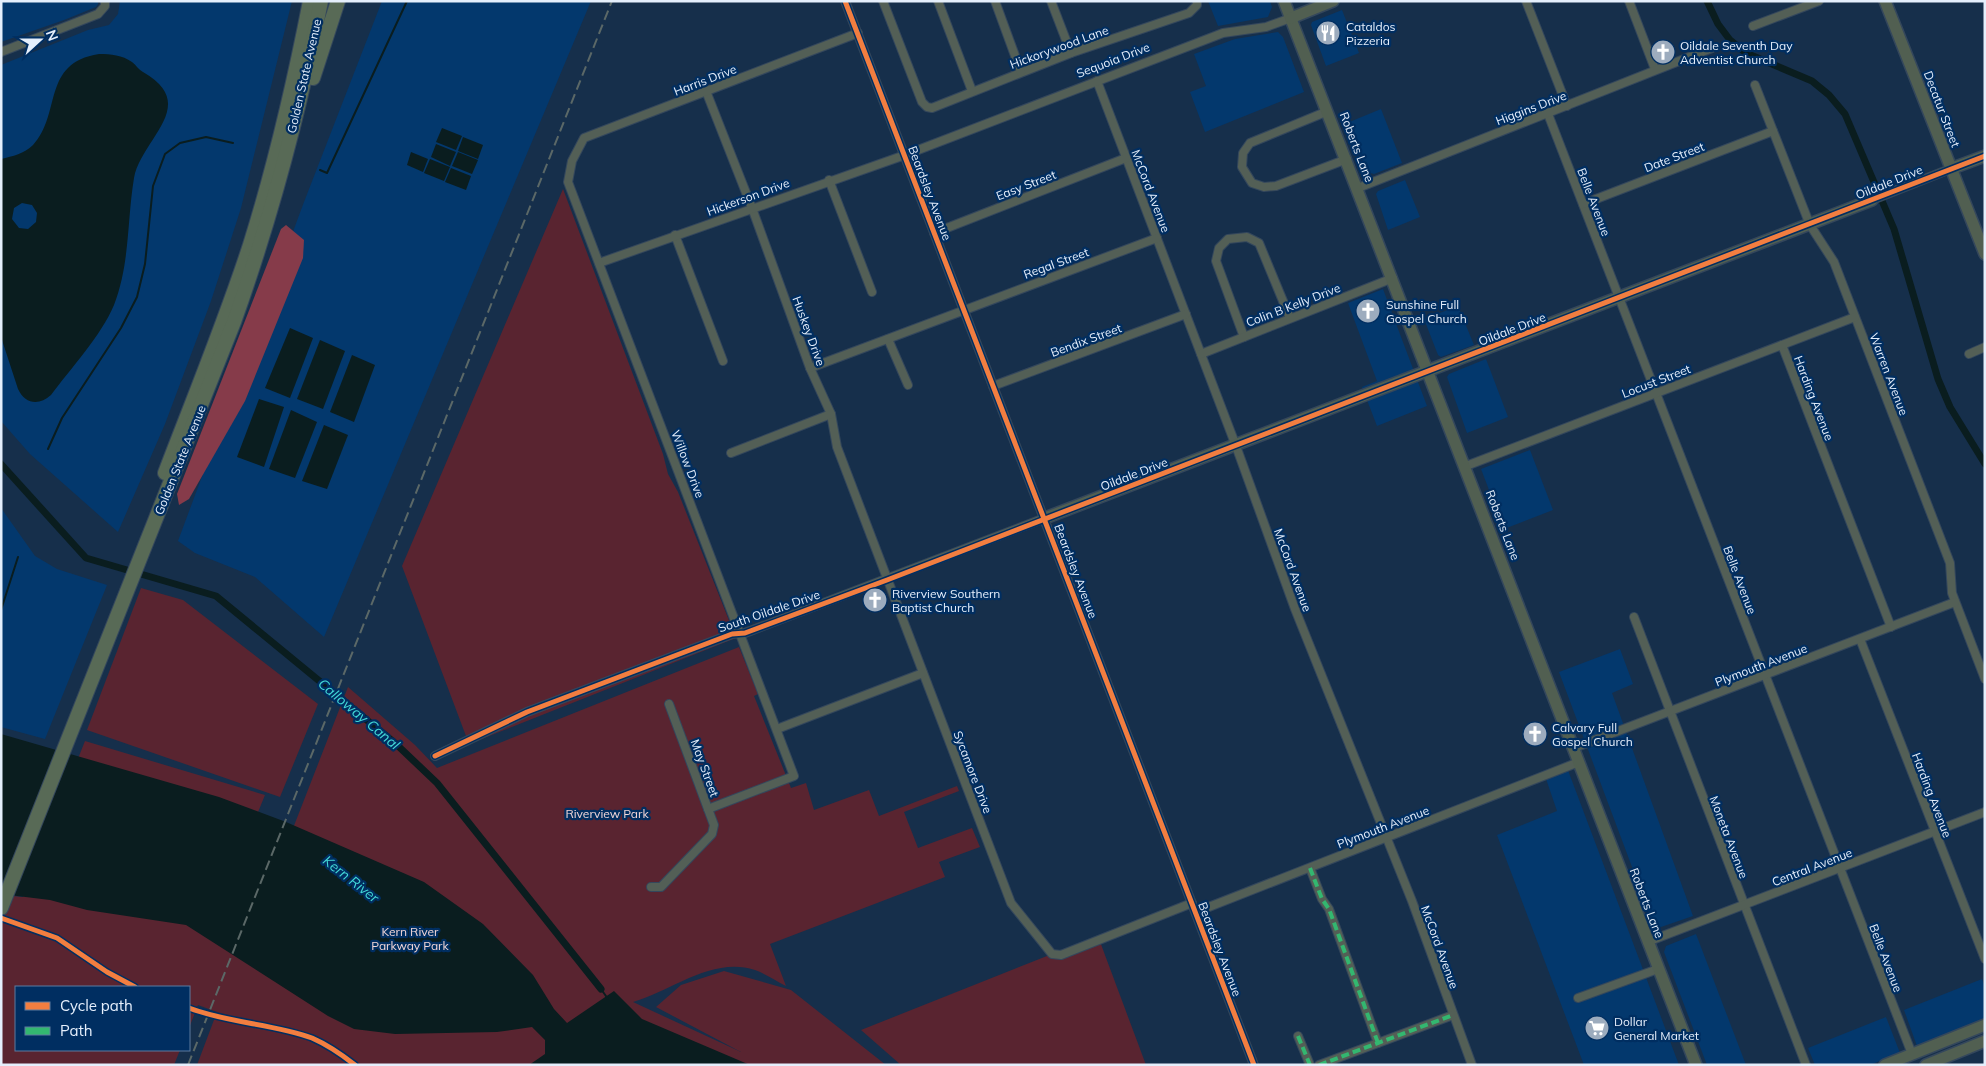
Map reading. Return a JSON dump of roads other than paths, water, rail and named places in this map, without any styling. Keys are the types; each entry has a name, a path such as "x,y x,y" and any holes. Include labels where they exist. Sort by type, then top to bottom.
{"highway":[{"name":"Golden State Avenue","path":"1,882 61,744 123,590 250,244 270,174 305,26 309,1"},
{"name":"Golden State Avenue","path":"138,551 231,330 261,241 288,150 321,1"},
{"path":"288,150 302,113 338,1"},
{"name":"Golden State Avenue","path":"1,908 61,744"}],"main road":[{"name":"Roberts Lane","path":"1284,1 1466,466 1694,1063"},
{"name":"Sequoia Drive","path":"1291,18 1332,1"},
{"name":"Decatur Street","path":"1885,1 1985,254"},
{"name":"Oildale Drive","path":"1950,169 1985,156"},
{"name":"Oildale Drive","path":"1045,518 1872,200"},
{"path":"1885,1065 1985,1025"},
{"path":"1926,1065 1985,1041"}],"street":[{"name":"Beardsley Avenue","path":"845,1 1254,1065"},
{"name":"Hickorywood Lane","path":"883,1 922,102 927,107 1071,53 1189,14 1197,3"},
{"path":"938,1 972,91"},
{"path":"995,1 1022,72"},
{"path":"1051,1 1071,53"},
{"path":"1526,1 1567,106"},
{"path":"1629,1 1655,69"},
{"path":"1753,26 1819,1"},
{"path":"1,52 98,14 105,4"},
{"name":"Sequoia Drive","path":"905,155 1223,33 1266,27 1291,18"},
{"name":"Harris Drive","path":"572,160 584,138 858,33"},
{"name":"Higgins Drive","path":"1358,188 1712,48"},
{"name":"McCord Avenue","path":"1097,81 1236,446 1295,610 1385,838 1412,901 1472,1065"},
{"name":"Warren Avenue","path":"1755,84 1810,225 1834,262 1855,316 1950,562 1952,593 1985,679"},
{"name":"Huskey Drive","path":"706,91 752,208 810,368 831,414 837,447 887,580"},
{"path":"1328,111 1250,143 1242,160 1244,173 1252,182 1270,188 1347,159"},
{"name":"Belle Avenue","path":"1548,114 1912,1054"},
{"name":"Date Street","path":"1583,204 1773,131"},
{"name":"Hickerson Drive","path":"599,263 829,180 905,155"},
{"name":"Easy Street","path":"934,233 1126,158"},
{"name":"Willow Drive","path":"572,160 568,182 794,776"},
{"name":"Oildale Drive","path":"1872,200 1950,169"},
{"path":"829,180 872,292"},
{"path":"676,235 723,361"},
{"path":"1244,337 1216,261 1219,248 1234,237 1253,239 1262,248 1290,318"},
{"name":"Regal Street","path":"810,368 1157,238"},
{"name":"Colin B Kelly Drive","path":"1201,354 1393,278"},
{"name":"Bendix Street","path":"993,386 1186,314"},
{"name":"Locust Street","path":"1466,466 1855,316"},
{"path":"888,339 908,385"},
{"name":"Harding Avenue","path":"1782,345 1891,626"},
{"path":"1969,354 1985,347"},
{"path":"731,453 831,414"},
{"name":"South Oildale Drive","path":"435,756 527,712 887,580 1045,518"},
{"name":"Sycamore Drive","path":"887,580 1011,903 1052,954 1061,954 1192,903"},
{"name":"Plymouth Avenue","path":"1574,748 1955,602"},
{"name":"Moneta Avenue","path":"1634,617 1806,1065"},
{"name":"Harding Avenue","path":"1860,638 1985,959"},
{"path":"777,729 923,673"},
{"name":"May Street","path":"669,704 708,809 794,776"},
{"name":"Plymouth Avenue","path":"1196,912 1579,762"},
{"path":"651,887 661,887 712,834 714,825 708,809"},
{"name":"Central Avenue","path":"1647,942 1985,812"},
{"path":"1310,868 1322,899 1329,908 1378,1043"},
{"path":"1578,998 1658,969"},
{"path":"1319,1065 1453,1015"},
{"path":"1298,1036 1310,1065"}],"water":[{"path":"99,54 108,54 128,60 160,84 167,97 167,110 163,123 139,164 134,178 126,258 114,305 94,340 51,395 42,401 33,402 24,398 18,389 1,337 1,159 22,153 33,145 42,133 60,79 68,68 81,59","holes":["22,203 32,205 37,213 36,222 28,229 19,228 12,219 14,208"]},
{"path":"442,128 462,136 456,150 436,142"},
{"path":"463,137 483,145 478,159 458,151"},
{"path":"436,144 456,152 450,166 431,157"},
{"path":"411,152 428,159 423,172 407,165"},
{"path":"458,152 478,160 472,174 452,166"},
{"path":"430,159 450,167 444,181 424,173"},
{"path":"451,168 471,176 466,190 445,182"},
{"path":"290,328 313,338 290,398 265,388"},
{"path":"320,340 345,351 323,409 297,399"},
{"path":"352,355 375,365 354,422 330,412"},
{"path":"259,399 284,407 264,467 237,457"},
{"path":"291,410 317,422 295,478 269,469"},
{"path":"324,425 348,435 327,489 302,481"},
{"name":"Kern River","path":"1,734 219,797 286,822 424,882 483,924 533,975 554,1009 567,1023 614,991 642,1019 750,1065 529,1065 545,1054 545,1040 532,1027 497,1032 395,1034 354,1029 328,1016 186,925 87,910 50,900 1,894"}],"waterway":[{"path":"320,170 327,173 407,1"},
{"path":"1707,1 1718,24 1730,40 1746,53 1812,81 1829,95 1845,114 1894,229 1938,379 1950,407 1985,464"},
{"path":"48,449 62,418 121,328 137,297 145,264 153,186 165,154 180,143 206,137 233,143"},
{"name":"Calloway Canal","path":"1,464 86,558 216,596 396,744 437,783 601,989"},
{"path":"1,610 18,557"},
{"name":"Calloway Canal","path":"601,989 608,999"}],"railway":[{"path":"188,1065 612,1"}],"place":[{"name":"Cataldos Pizzeria","path":"1328,33"},
{"name":"Oildale Seventh Day Adventist Church","path":"1663,52"},
{"name":"Sunshine Full Gospel Church","path":"1368,311"},
{"name":"Riverview Southern Baptist Church","path":"875,600"},
{"name":"Calvary Full Gospel Church","path":"1535,734"},
{"name":"Dollar General Market","path":"1597,1028"}],"park label":[{"name":"Riverview Park","path":"607,813"},
{"name":"Kern River Parkway Park","path":"410,938"}]}
